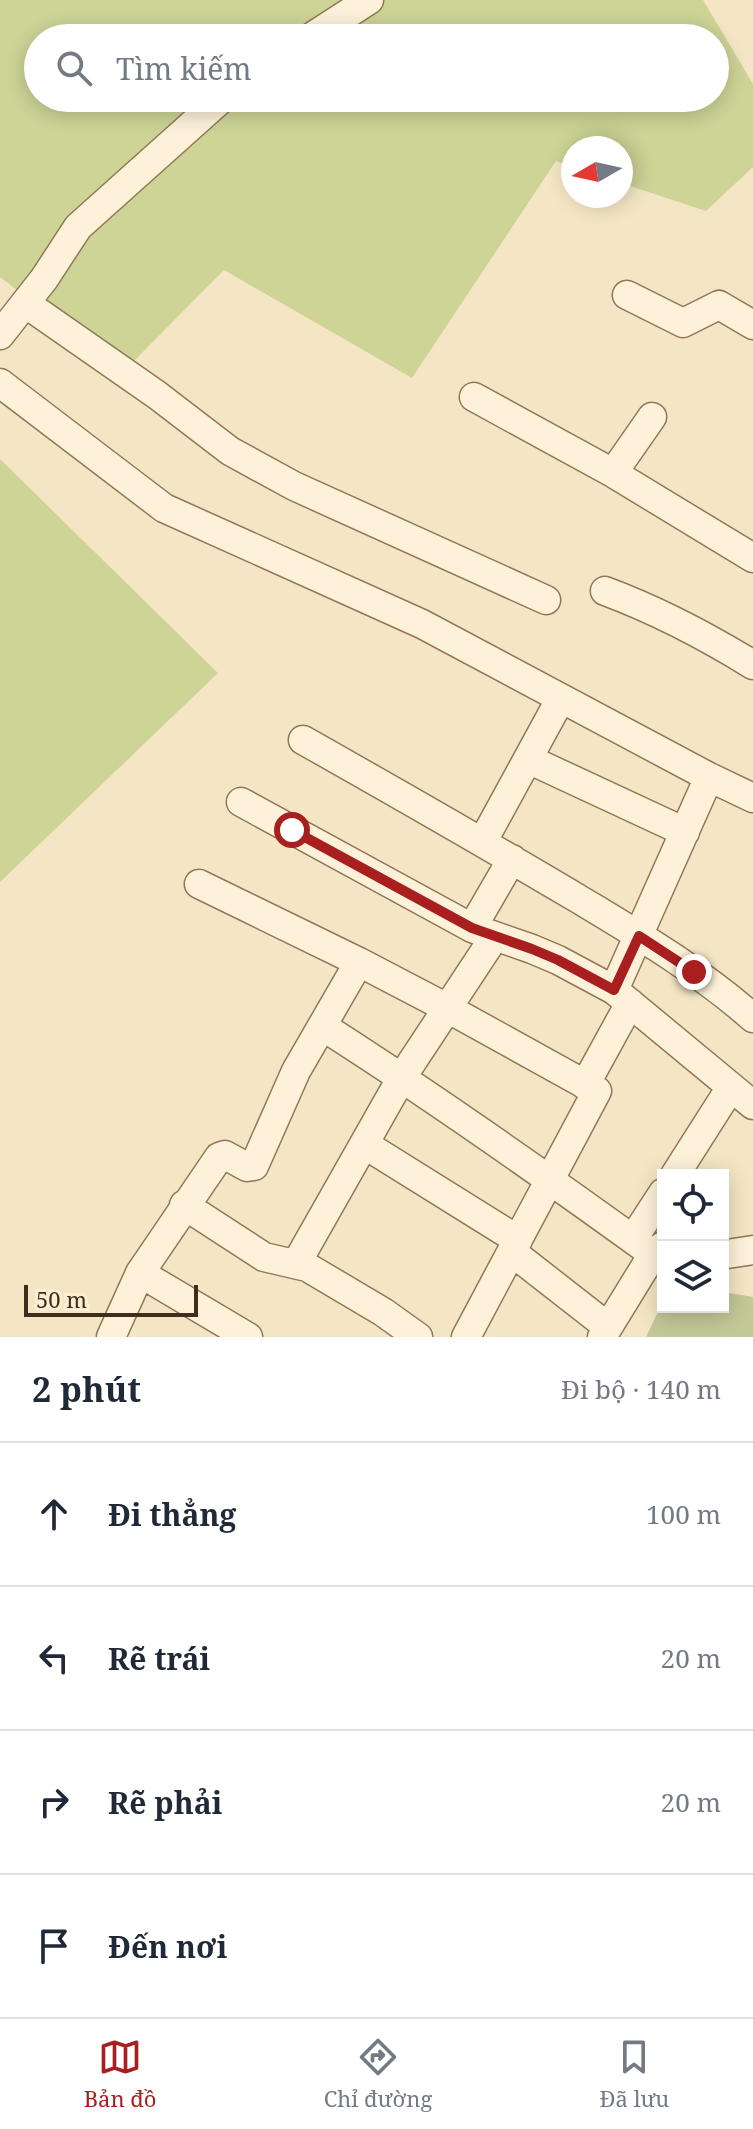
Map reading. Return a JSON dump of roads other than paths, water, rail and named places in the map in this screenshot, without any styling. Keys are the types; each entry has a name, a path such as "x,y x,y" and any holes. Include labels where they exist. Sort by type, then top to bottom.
{"street":[{"path":"332,24 369,0"},
{"path":"0,335 44,279 78,227 206,112"},
{"path":"627,295 683,323 719,305 753,325"},
{"path":"25,303 157,395 230,451 294,486 546,600"},
{"path":"0,383 164,508 422,624 753,798"},
{"path":"474,397 613,473 753,558"},
{"path":"613,473 652,417"},
{"path":"605,591 635,602 753,665"},
{"path":"483,841 561,698"},
{"path":"303,740 483,841 639,936 710,983 753,1018"},
{"path":"528,759 685,832"},
{"path":"585,1085 622,997 639,936 709,777"},
{"path":"241,802 484,932 558,960 622,997 742,1096 680,1169"},
{"path":"296,1264 402,1077 447,1008 484,932 512,859"},
{"path":"199,884 359,962 597,1091 466,1337"},
{"path":"111,1337 140,1273 219,1157 225,1155 247,1167 254,1166 296,1071 359,962"},
{"path":"322,1026 650,1246"},
{"path":"364,1144 515,1246 605,1332 650,1246 657,1217"},
{"path":"184,1205 264,1257 307,1267 383,1312 418,1337"},
{"path":"729,1254 753,1250"},
{"path":"140,1273 248,1337"}]}
